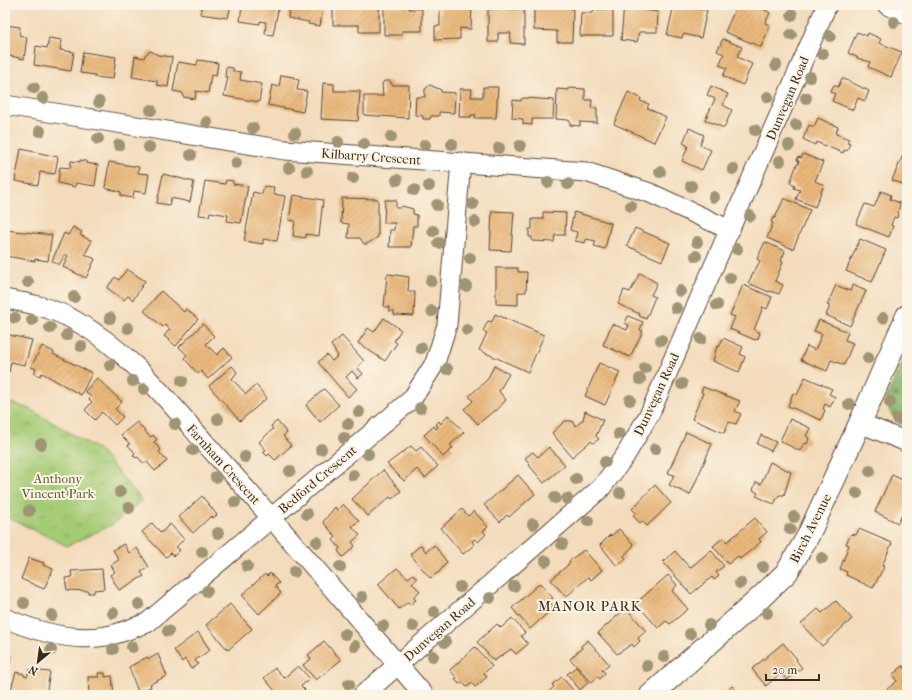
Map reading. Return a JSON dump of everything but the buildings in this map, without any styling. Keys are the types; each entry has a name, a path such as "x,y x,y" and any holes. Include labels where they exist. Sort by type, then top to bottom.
{"street":[{"name":"Dunvegan Road","path":"363,695 605,483 625,456 650,413 827,5"},
{"path":"887,5 907,14"},
{"name":"Kilbarry Crescent","path":"5,105 285,150 586,172 650,194 730,230"},
{"name":"Bedford Crescent","path":"5,618 26,627 66,637 106,636 147,623 412,399 435,363 448,325 461,162"},
{"name":"Farnham Crescent","path":"5,299 36,304 74,319 109,342 140,369 272,517 424,695"},
{"name":"Birch Avenue","path":"651,695 759,599 787,572 808,536 907,316"},
{"path":"860,423 907,442"}],"green space":[{"path":"907,350 907,430 891,414 885,401"},
{"name":"Anthony Vincent Park","path":"5,401 30,409 99,450 142,500 113,524 67,546 5,516"}],"district":[{"name":"MANOR PARK","path":"590,606"}]}
